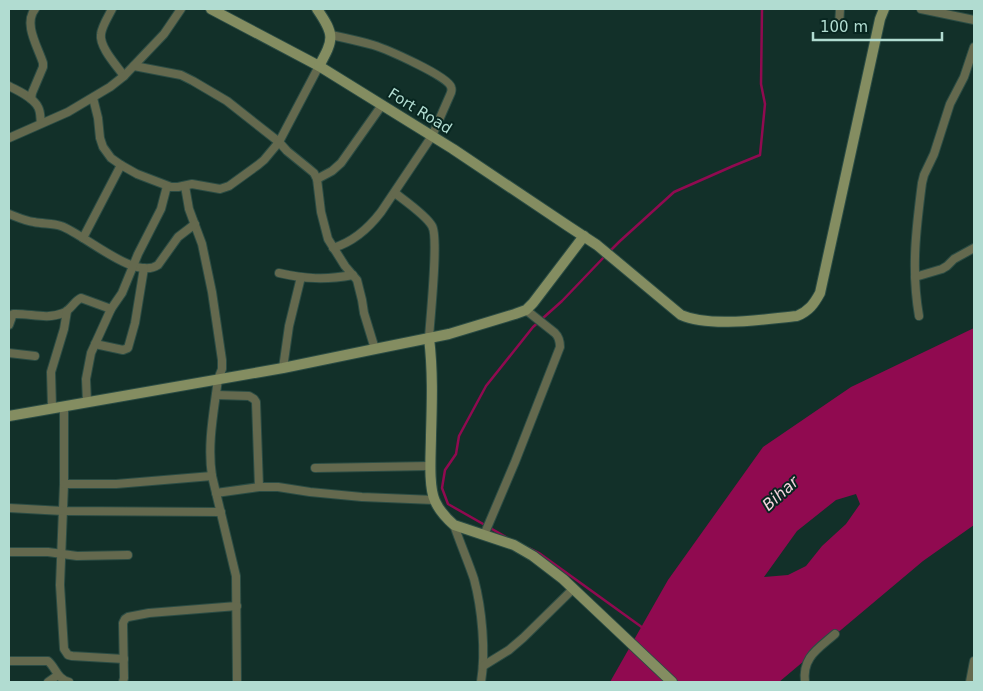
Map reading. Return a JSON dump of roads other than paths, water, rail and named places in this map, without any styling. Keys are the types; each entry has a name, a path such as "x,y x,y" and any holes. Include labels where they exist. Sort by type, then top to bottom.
{"street":[{"path":"31,99 43,67 29,24 31,13 34,9"},
{"path":"112,9 101,32 101,39 105,49 124,76"},
{"path":"9,138 68,112 124,76 164,34 181,9"},
{"name":"Fort Road","path":"212,9 319,66 432,136 609,253 681,315 689,319 702,321 740,322 797,316 806,312 820,294 880,19 884,9"},
{"path":"92,98 103,147 111,158 121,165 137,174 174,188 194,184 223,188 258,166 279,142 328,49 331,43 331,35 326,21 317,9"},
{"path":"838,26 840,9"},
{"path":"921,9 952,12 974,20"},
{"path":"331,35 372,45 394,53 444,79 451,86 450,95 432,136 382,212 372,224 354,239 332,248"},
{"path":"919,316 916,297 915,241 924,175 934,154 950,104 964,77 974,47"},
{"path":"134,66 193,80 223,98 279,142 314,173 317,179 325,230 332,248 357,280 364,313 375,349"},
{"path":"9,86 31,99 39,108 41,123"},
{"path":"317,179 332,171 341,163 382,105"},
{"path":"83,238 121,165"},
{"path":"87,402 87,370 91,353 111,309 122,293 138,254 161,208 167,186"},
{"path":"184,186 189,209 202,244 212,292 222,365 216,395 210,463 236,576 237,682"},
{"path":"394,193 430,223 434,228 435,234 428,338 432,360 433,384 430,466 434,500 446,519 454,525 514,545 548,567 672,682"},
{"path":"9,214 23,220 61,226 118,260 144,268 153,268 158,265 178,237 195,224"},
{"path":"9,416 283,368 449,334 515,314 526,310 541,294 584,236"},
{"path":"915,277 942,269 954,259 974,248"},
{"path":"95,344 123,350 128,348 135,323 144,268"},
{"path":"279,273 324,279 353,275"},
{"path":"283,368 289,326 301,277"},
{"path":"9,325 13,314 45,316 64,313 81,298 111,309"},
{"path":"484,535 560,347 559,336 526,310"},
{"path":"52,408 51,372 64,329 67,311"},
{"path":"9,353 35,356"},
{"path":"216,395 249,396 256,402 259,486"},
{"path":"64,406 64,484 61,553 64,650 65,653 72,656 124,659"},
{"path":"315,468 430,466"},
{"path":"64,484 116,484 212,476"},
{"path":"216,493 259,486 362,497 434,500"},
{"path":"9,508 62,511 221,512"},
{"path":"454,525 479,601 483,666 481,682"},
{"path":"9,552 61,553 77,556 128,555"},
{"path":"483,666 509,650 573,589"},
{"path":"123,682 123,623 128,617 149,613 237,606"},
{"path":"805,682 805,668 808,660 813,653 835,634"},
{"path":"9,661 48,661 58,675 63,680 69,682"},
{"path":"970,682 974,661"},
{"path":"48,682 58,675"}],"water":[{"name":"Bihar","path":"974,328 974,525 923,561 779,682 610,682 668,580 763,447 851,387","holes":["856,494 860,504 846,524 822,546 806,566 788,575 764,577 797,531 836,500"]}],"waterway":[{"path":"610,251 674,192 760,155 765,104 761,84 762,9"},
{"path":"506,537 448,504 442,488 445,470 456,454 459,436 486,386 533,327 562,301 606,255"},
{"path":"529,548 539,553 643,628"}]}
